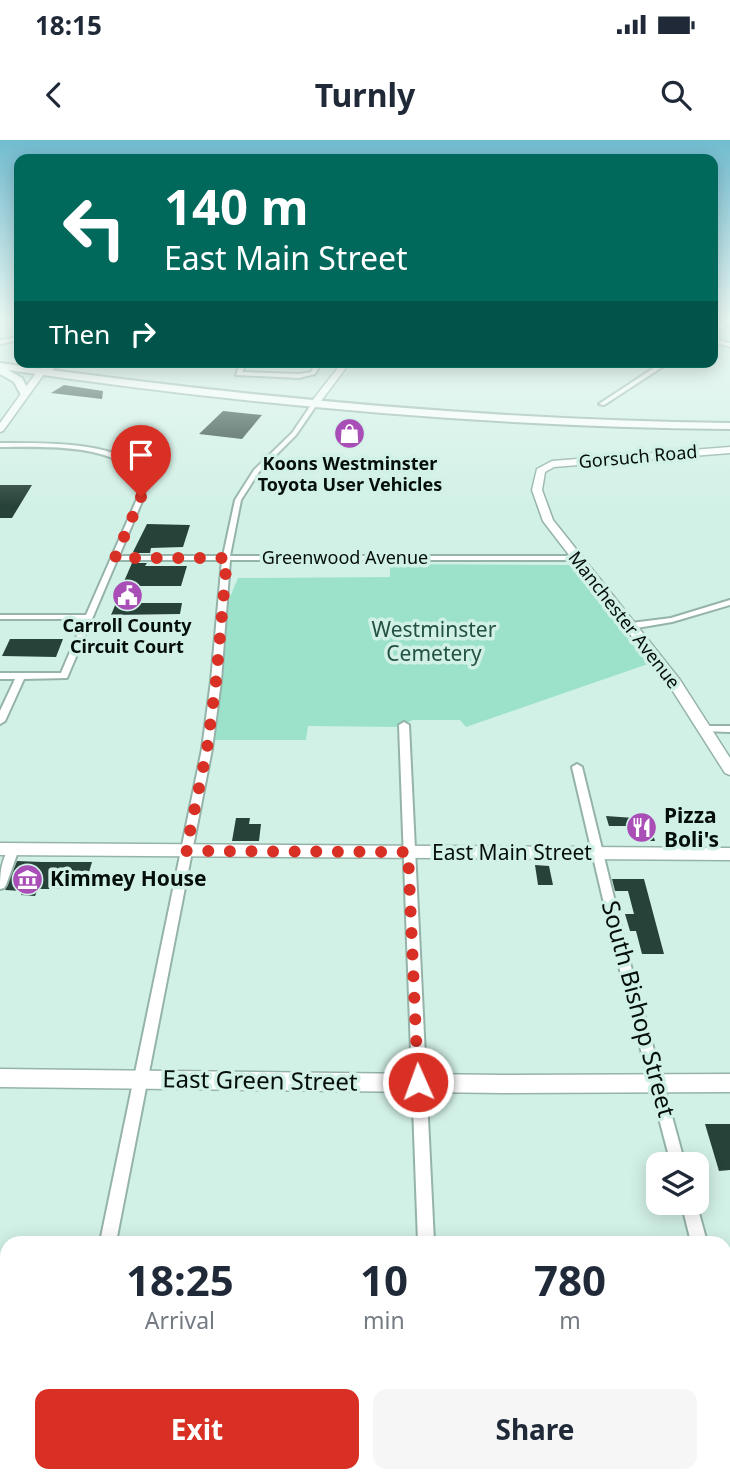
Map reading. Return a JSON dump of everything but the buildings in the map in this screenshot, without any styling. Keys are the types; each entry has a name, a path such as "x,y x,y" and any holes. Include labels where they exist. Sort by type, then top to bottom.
{"highway":[{"path":"18,381 25,393"},
{"path":"33,383 45,381"},
{"path":"99,381 191,394 519,421 730,426"},
{"path":"175,381 315,403 509,414 730,419"}],"street":[{"path":"109,1236 209,735 227,558 238,500 256,471 294,434 315,403 316,394 325,381"},
{"path":"602,404 638,381"},
{"path":"0,429 33,383"},
{"path":"0,445 81,448 124,461 143,472 145,477 141,497 64,676 0,676"},
{"name":"Gorsuch Road","path":"546,466 730,450"},
{"name":"Manchester Avenue","path":"546,466 538,475 537,490 548,520 574,558 675,683 730,769"},
{"name":"Greenwood Avenue","path":"115,558 574,558"},
{"path":"631,626 672,620 730,602"},
{"path":"0,618 89,617"},
{"path":"0,721 21,676"},
{"path":"404,725 426,1236"},
{"path":"704,729 730,729"},
{"name":"South Bishop Street","path":"577,767 623,959 675,1152"},
{"path":"0,885 7,849"},
{"name":"East Main Street","path":"7,849 730,854"},
{"name":"East Green Street","path":"0,1079 730,1083"},
{"path":"692,1215 697,1236"}],"green space":[{"name":"Westminster Cemetery","path":"390,564 570,565 648,664 466,727 460,720 413,720 396,727 308,726 306,740 213,740 228,602 238,578 390,577"}],"place":[{"name":"Koons Westminster Toyota User Vehicles","path":"350,433"},
{"name":"Carroll County Circuit Court","path":"127,595"},
{"name":"Pizza Boli's","path":"641,828"},
{"name":"Kimmey House","path":"27,879"}],"route":[{"path":"141,497 115,558 227,558 207,749 186,851 408,852 418,1082"}]}
